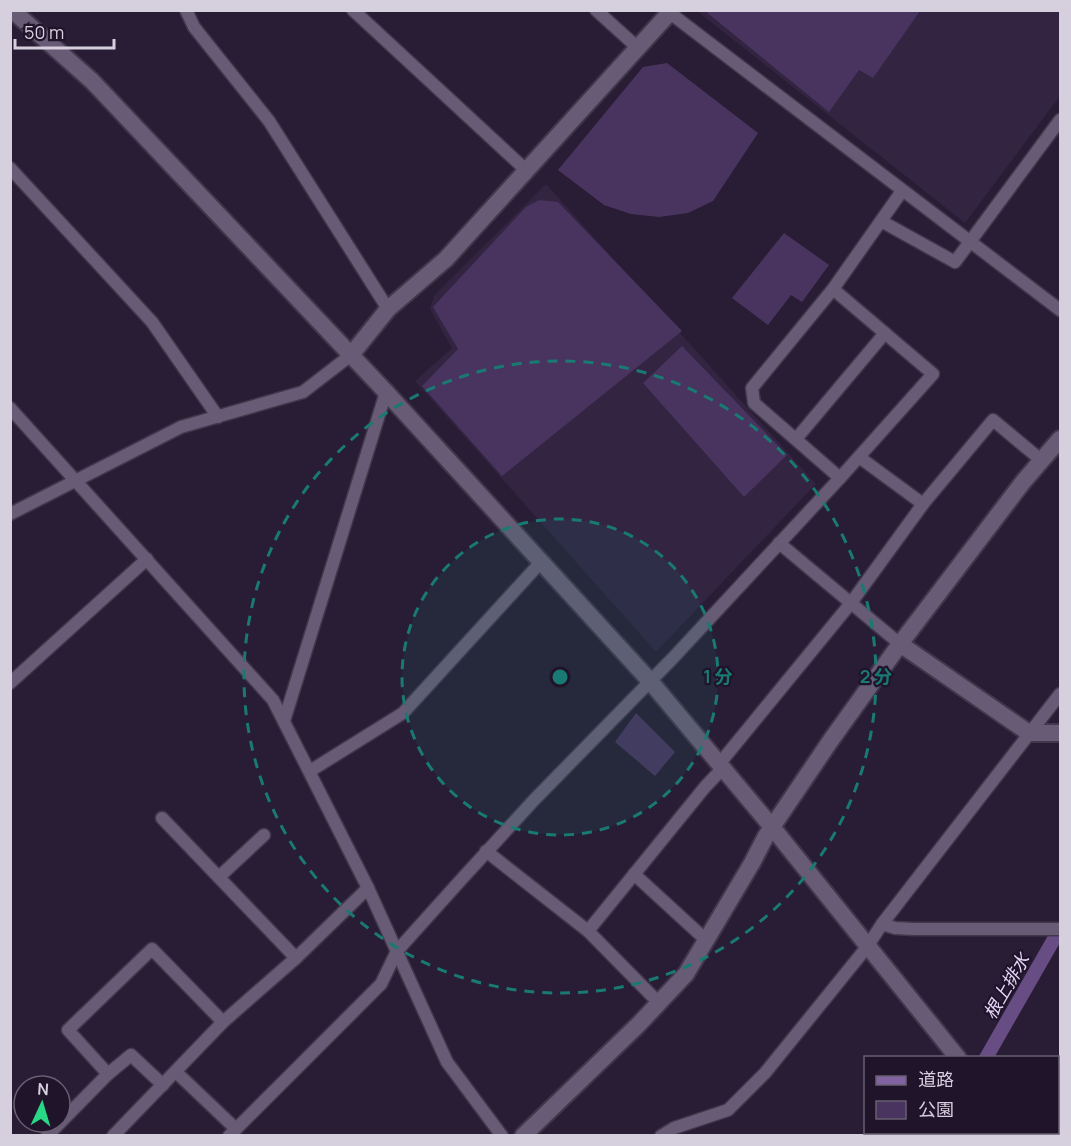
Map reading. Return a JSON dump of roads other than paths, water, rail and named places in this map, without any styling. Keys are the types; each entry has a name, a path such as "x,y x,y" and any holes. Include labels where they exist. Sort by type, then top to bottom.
{"street":[{"path":"12,10 92,81 387,392 650,681 772,827 956,1056"},
{"path":"186,10 194,27 268,121 388,309"},
{"path":"353,10 526,170"},
{"path":"596,10 638,48"},
{"path":"10,514 181,428 303,392 351,355 388,309 446,259 671,12 1060,310"},
{"path":"881,221 955,262 1060,120"},
{"path":"10,168 152,322 218,417"},
{"path":"840,478 754,402 752,388 833,289 902,191"},
{"path":"176,1072 233,1132 381,984 397,951 486,851 650,681 840,478 933,374 833,289"},
{"path":"796,440 885,333"},
{"path":"284,721 387,392"},
{"path":"10,408 273,700 368,888 447,1062 502,1136"},
{"path":"588,931 851,603 923,504 993,420 1041,460"},
{"path":"523,1136 686,974 772,827 831,740 900,644 1041,460 1060,439"},
{"path":"859,457 923,504"},
{"path":"779,543 900,644 1029,733 1060,733"},
{"path":"10,683 147,559"},
{"path":"310,771 403,713 541,562"},
{"path":"661,1136 674,1128 728,1110 765,1073 867,947 882,924 1060,694"},
{"path":"162,818 296,958"},
{"path":"219,877 264,835"},
{"path":"486,851 588,931 659,1003"},
{"path":"634,874 706,940"},
{"path":"113,1136 223,1022 296,958 368,888"},
{"path":"882,924 895,928 914,929 1060,929"},
{"path":"108,1074 68,1030 152,949 223,1022"},
{"path":"47,1136 131,1054 163,1085"}],"waterway":[{"name":"根上排水","path":"987,1056 1058,932"}]}
